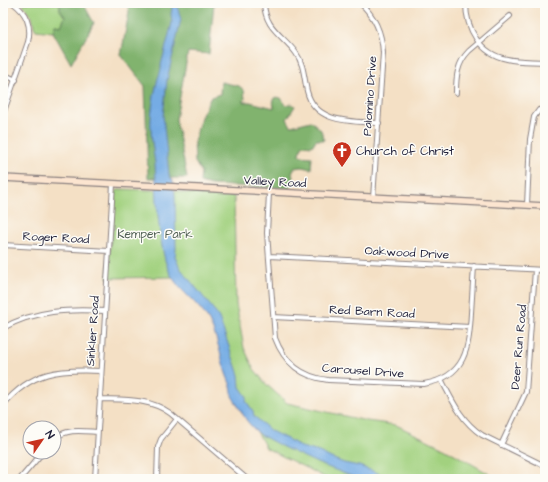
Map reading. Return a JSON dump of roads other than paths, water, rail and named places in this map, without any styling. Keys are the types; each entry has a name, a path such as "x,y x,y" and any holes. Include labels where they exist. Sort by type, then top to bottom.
{"street":[{"path":"3,114 16,80 28,42 29,33 28,24 24,15 13,3"},
{"path":"264,3 265,13 272,27 299,57 309,96 315,107 328,117 338,120 379,123"},
{"name":"Palomino Drive","path":"360,3 374,19 383,44 373,198"},
{"path":"466,3 469,26 479,42 490,52 502,58 545,62"},
{"path":"456,93 457,73 460,62 466,53 510,16"},
{"path":"3,74 16,80"},
{"path":"527,206 530,139 534,117 540,110"},
{"name":"Valley Road","path":"3,178 269,193 545,206"},
{"name":"Sinkler Road","path":"95,479 113,184"},
{"name":"Carousel Drive","path":"269,193 267,232 275,338 285,357 298,369 313,377 328,380 424,384 441,379 452,372 461,362 467,348 474,266"},
{"name":"Roger Road","path":"3,245 109,251"},
{"name":"Oakwood Drive","path":"268,256 545,270"},
{"name":"Deer Run Road","path":"501,445 526,392 535,270"},
{"path":"3,328 21,320 48,312 69,310 105,311"},
{"name":"Red Barn Road","path":"273,316 470,326"},
{"path":"3,405 18,390 31,381 43,376 65,370 101,371"},
{"path":"441,379 455,406 465,421 482,435 545,466"},
{"path":"99,399 146,402 159,406 177,419 248,479"},
{"path":"157,479 158,447 161,439 177,419"},
{"path":"62,434 69,431 98,432"},
{"path":"20,479 36,460"},
{"path":"237,479 242,474"}],"water":[{"path":"173,3 178,3 181,19 167,80 163,116 169,175 173,181 175,195 175,257 180,268 219,318 239,375 240,387 247,397 246,401 253,411 254,416 271,431 298,446 394,479 359,479 317,463 283,447 261,435 254,429 247,421 232,396 231,386 209,321 173,279 162,248 151,124 155,91 172,23 171,14"}],"place":[{"name":"Church of Christ","path":"342,168"}],"park label":[{"name":"Kemper Park","path":"155,234"}]}
